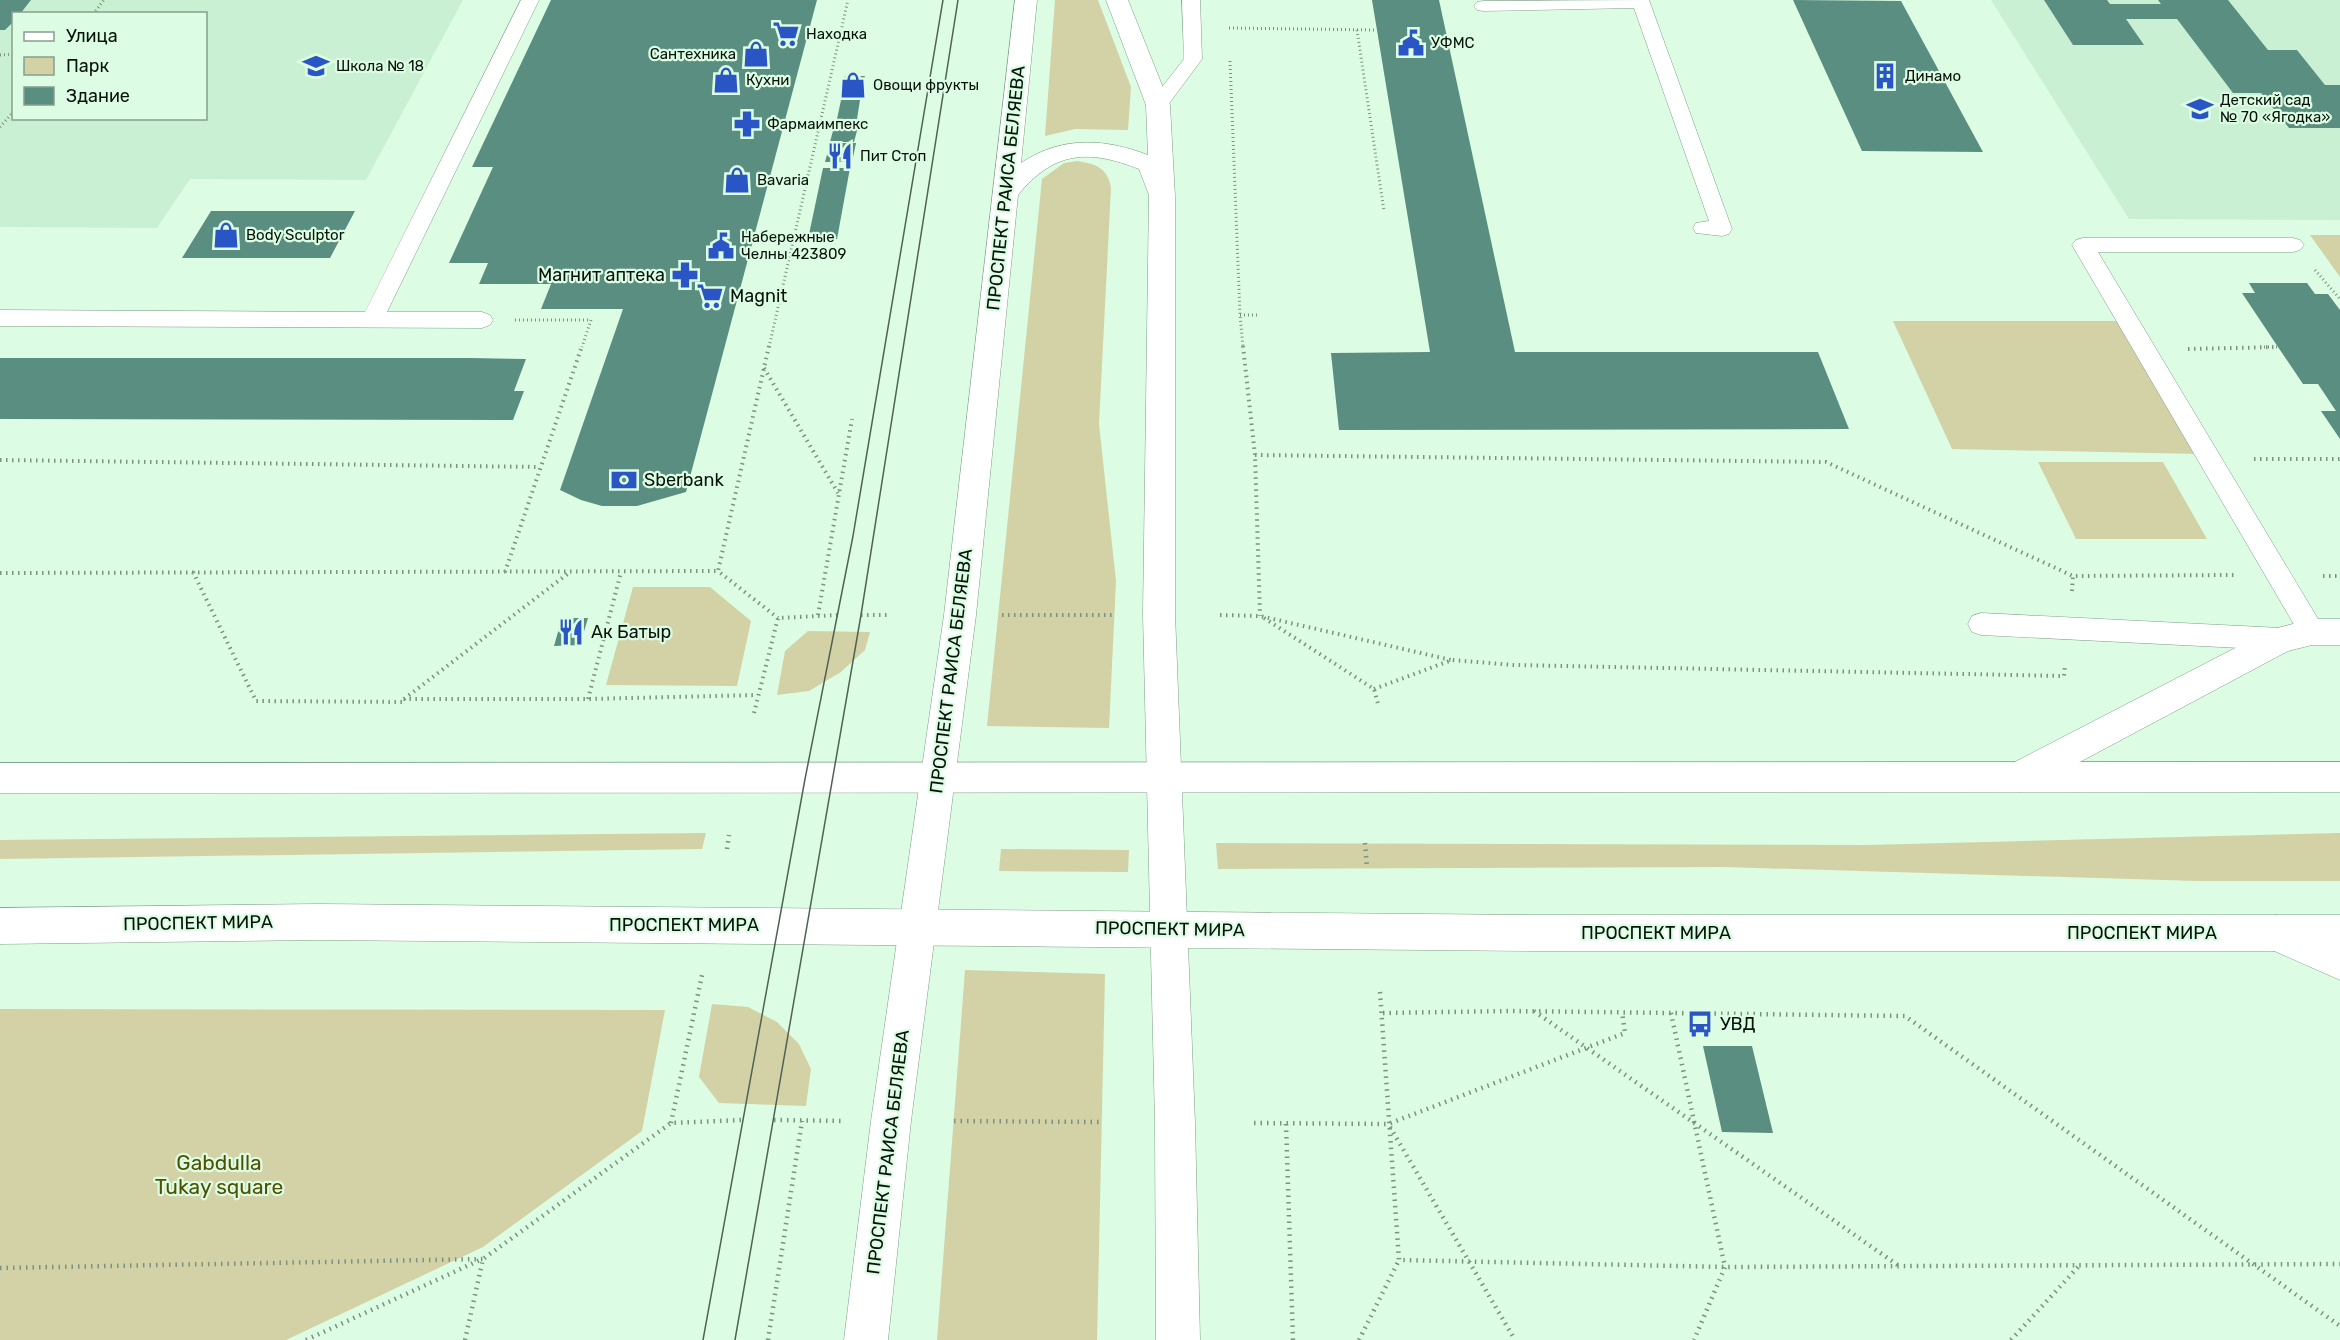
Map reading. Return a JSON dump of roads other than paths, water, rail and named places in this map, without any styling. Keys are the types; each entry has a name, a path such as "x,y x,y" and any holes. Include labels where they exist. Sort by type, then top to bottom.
{"street":[{"name":"ПРОСПЕКТ РАИСА БЕЛЯЕВА","path":"866,1340 891,1121 960,615 1026,0"},
{"path":"1117,0 1158,105 1162,197 1159,614 1178,1230 1178,1340"},
{"path":"1005,194 1031,167 1058,153 1087,148 1120,152 1150,164 1162,197"},
{"path":"2019,777 2311,634"},
{"path":"0,762 57,778"},
{"path":"0,778 2340,777"},
{"name":"ПРОСПЕКТ МИРА","path":"0,926 319,922 1533,933 2340,933"},
{"path":"2274,932 2340,962"}],"lane":[{"path":"372,320 530,0"},
{"path":"1158,105 1193,58 1191,0"},
{"path":"1483,6 1640,1 1722,229 1703,228"},
{"path":"1981,624 2311,634 2279,575 2083,245 2293,245"},
{"path":"0,318 482,320"}],"tram line":[{"path":"703,1340 805,779 853,536 943,0"},
{"path":"735,1340 861,615 958,0"}],"place":[{"name":"Находка","path":"786,34"},
{"name":"УФМС","path":"1411,43"},
{"name":"Сантехника","path":"756,54"},
{"name":"Школа № 18","path":"316,66"},
{"name":"Динамо","path":"1885,76"},
{"name":"Кухни","path":"726,80"},
{"name":"Овощи фрукты","path":"853,85"},
{"name":"Детский сад № 70 «Ягодка»","path":"2200,109"},
{"name":"Фармаимпекс","path":"747,124"},
{"name":"Пит Стоп","path":"840,156"},
{"name":"Bavaria","path":"737,180"},
{"name":"Body Sculptor","path":"226,235"},
{"name":"Набережные Челны 423809","path":"721,246"},
{"name":"Магнит аптека","path":"685,275"},
{"name":"Magnit","path":"710,296"},
{"name":"Sberbank","path":"624,480"},
{"name":"Ак Батыр","path":"571,632"},
{"name":"УВД","path":"1700,1024"}],"park label":[{"name":"Gabdulla Tukay square","path":"219,1175"}]}
